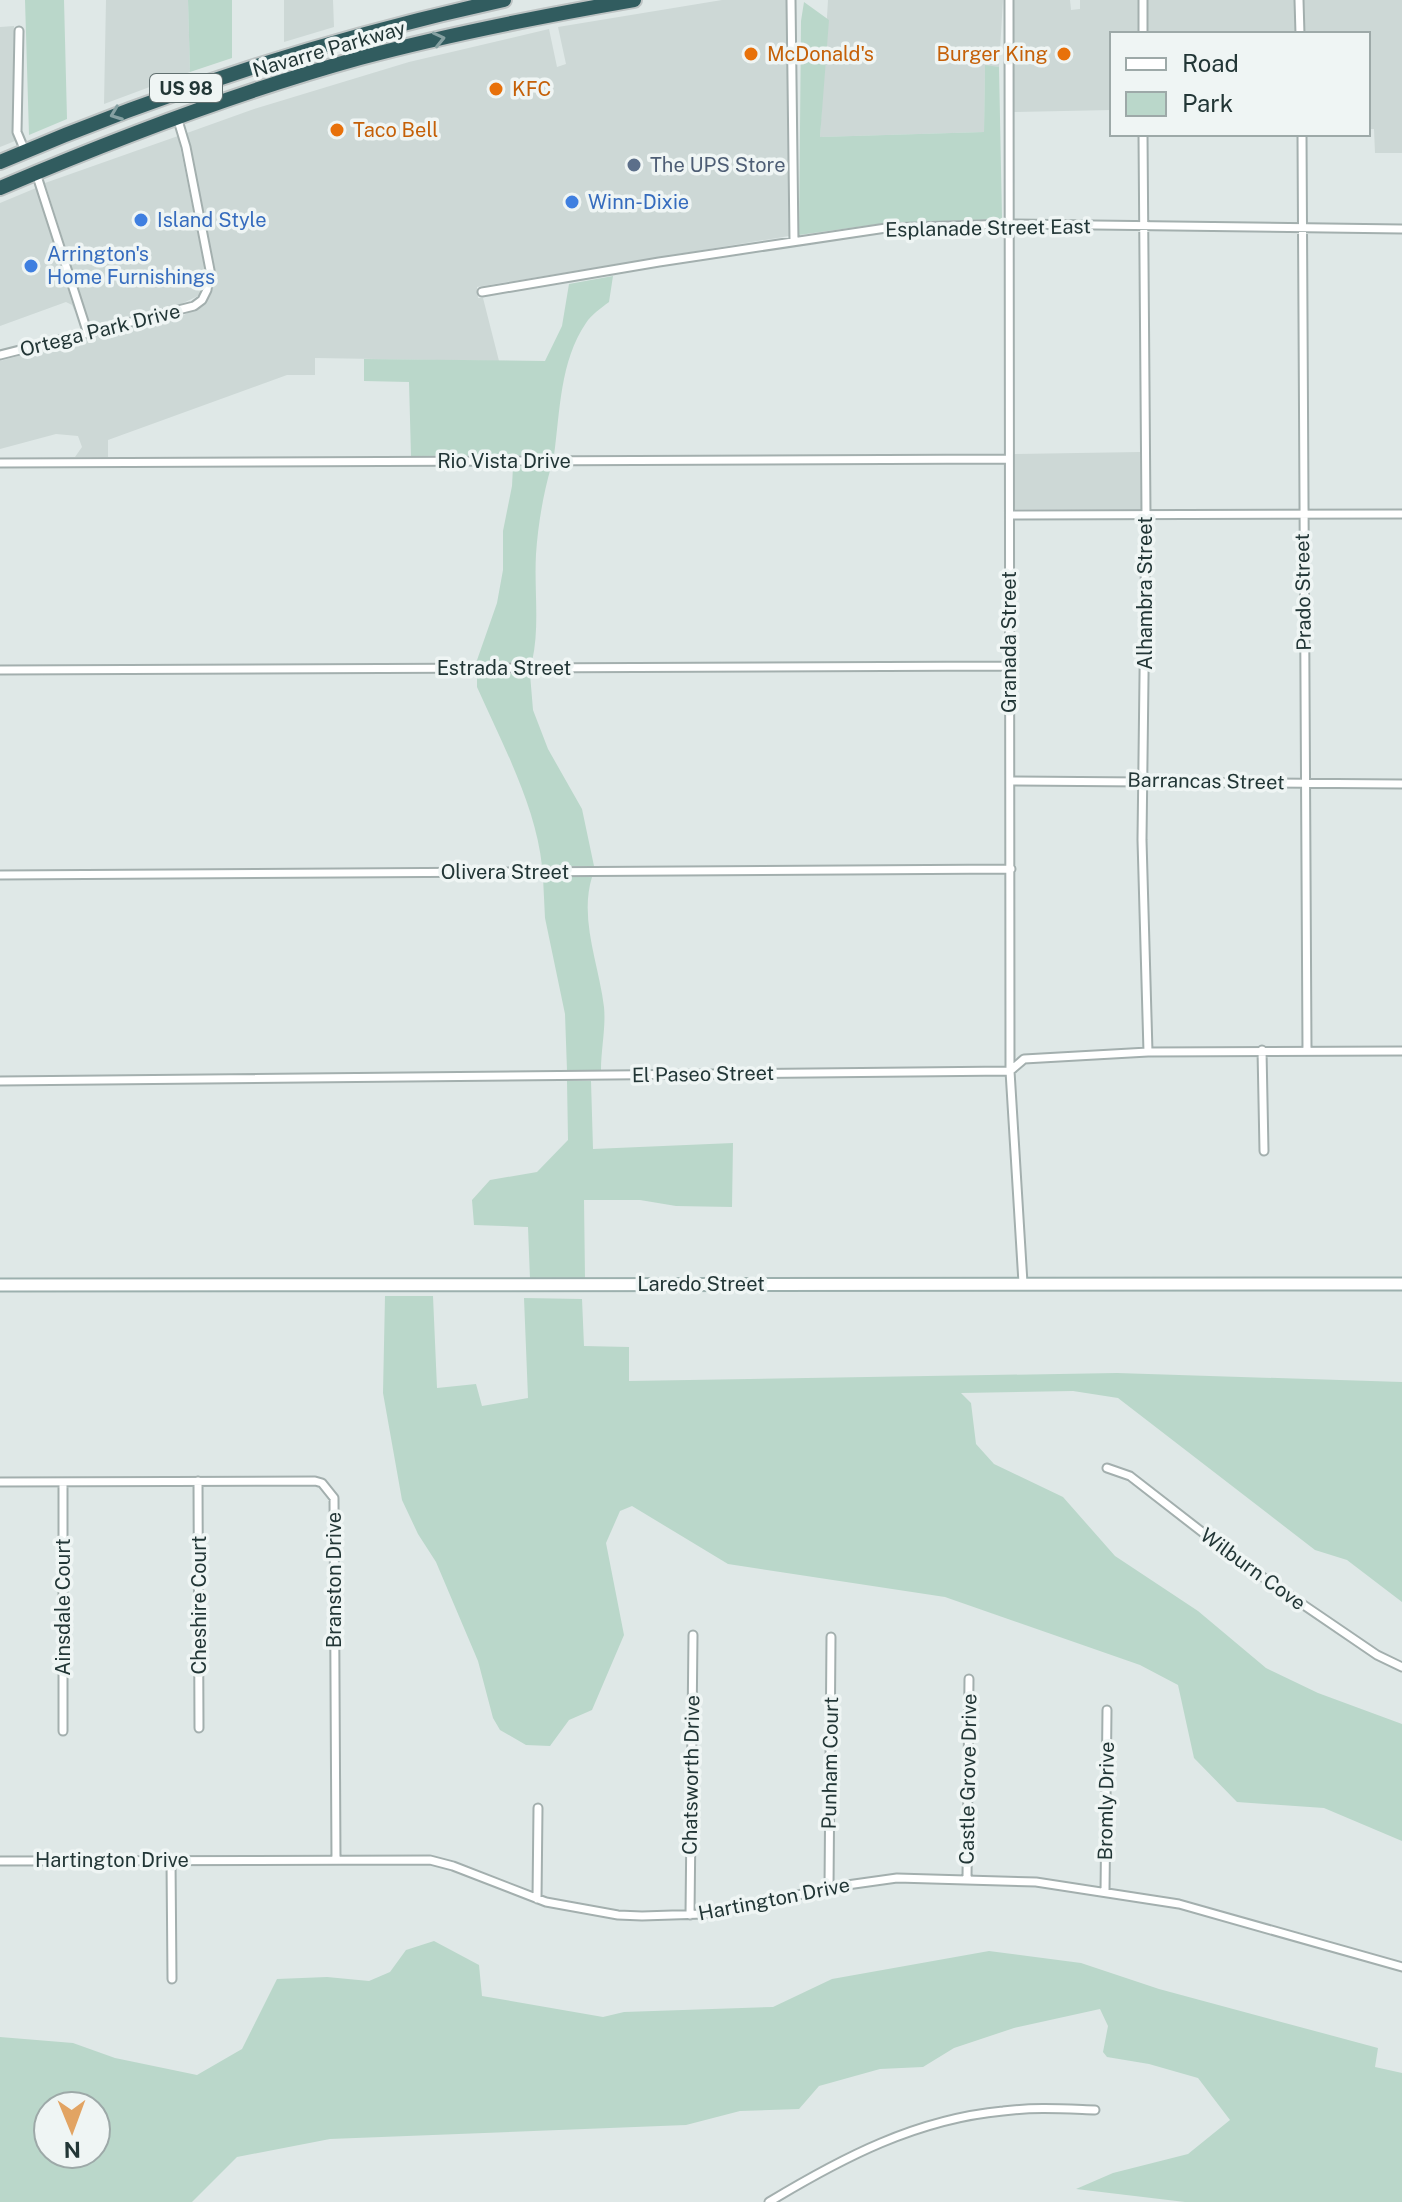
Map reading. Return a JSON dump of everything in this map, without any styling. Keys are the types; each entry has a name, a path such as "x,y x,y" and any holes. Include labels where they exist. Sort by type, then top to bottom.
{"highway":[{"name":"Navarre Parkway","path":"0,162 181,89 332,41 504,0"},
{"name":"Navarre Parkway","path":"0,188 177,117 369,56 535,18 634,0"},
{"path":"369,56 377,30"},
{"path":"320,71 332,54 332,41"}],"street":[{"path":"791,0 794,241"},
{"name":"Granada Street","path":"1009,0 1010,1071 1023,1283"},
{"path":"1143,0 1143,32"},
{"path":"1299,0 1300,32"},
{"path":"19,31 17,132 25,151"},
{"name":"Ortega Park Drive","path":"0,355 87,331 182,310 202,300 210,270 186,147 177,117"},
{"name":"Alhambra Street","path":"1143,136 1146,515 1142,840 1148,1052"},
{"name":"Prado Street","path":"1302,136 1307,1051"},
{"path":"36,173 87,331"},
{"name":"Esplanade Street East","path":"482,292 886,228 1009,224 1402,229"},
{"name":"Rio Vista Drive","path":"0,463 1008,459"},
{"path":"1011,515 1402,514"},
{"name":"Estrada Street","path":"0,670 1008,666"},
{"name":"Barrancas Street","path":"1010,781 1402,784"},
{"name":"Olivera Street","path":"0,875 1011,869"},
{"path":"1262,1050 1264,1151"},
{"name":"El Paseo Street","path":"0,1081 1010,1071 1024,1059 1148,1052 1402,1051"},
{"name":"Laredo Street","path":"0,1285 1402,1284"},
{"name":"Wilburn Cove","path":"1107,1468 1130,1476 1242,1563 1356,1642 1402,1667"},
{"name":"Cheshire Court","path":"198,1481 199,1728"},
{"name":"Branston Drive","path":"0,1482 322,1483 334,1498 336,1859"},
{"name":"Ainsdale Court","path":"63,1482 63,1731"},
{"name":"Chatsworth Drive","path":"690,1915 693,1635"},
{"name":"Punham Court","path":"829,1889 831,1637"},
{"name":"Castle Grove Drive","path":"967,1879 969,1679"},
{"name":"Bromly Drive","path":"1105,1892 1107,1710"},
{"path":"537,1899 538,1808"},
{"path":"171,1860 172,1979"},
{"name":"Hartington Drive","path":"0,1861 430,1860 537,1899 618,1915 690,1915 897,1878 1036,1882 1179,1904 1402,1967"},
{"path":"769,2202 862,2149 932,2125 1002,2111 1095,2110"}],"shaded area":[{"path":"106,0 188,0 190,72 104,104"},
{"path":"284,0 333,0 334,27 284,42"},
{"path":"722,0 787,0 789,236 477,287 478,298 483,298 499,361 315,358 315,375 287,375 108,440 108,457 75,457 82,447 78,436 56,434 0,449 0,361 184,315 206,303 212,292 215,269 187,133 254,109 409,62 549,29 557,67 566,64 558,27"},
{"path":"828,0 1003,0 999,67 985,66 984,132 820,137"},
{"path":"1014,0 1070,0 1071,10 1080,9 1080,0 1138,0 1138,32 1110,32 1110,110 1014,112"},
{"path":"1147,0 1294,0 1295,32 1148,32"},
{"path":"1304,0 1402,0 1402,153 1375,153 1374,129 1370,129 1370,32 1305,32"},
{"path":"14,26 12,132 15,141 0,147 0,27"},
{"path":"178,136 205,270 203,288 198,296 181,304 90,325 45,183"},
{"path":"36,188 75,312 72,305 66,302 0,326 0,203"},
{"path":"1140,452 1141,509 1015,509 1013,454"}],"green space":[{"path":"25,0 64,0 67,119 29,135"},
{"path":"188,0 232,0 232,58 190,72"},
{"path":"804,2 829,20 820,137 984,132 985,65 999,67 1002,219 886,223 799,235 801,21"},
{"path":"613,276 609,302 588,320 571,353 562,387 554,455 411,456 409,382 364,381 364,359 545,361 562,326 569,284"},
{"path":"513,467 551,467 537,543 536,635 532,662 476,663 497,603 503,570 503,531"},
{"path":"477,674 530,674 533,710 548,749 582,809 594,866 542,866 533,820 507,752 477,687"},
{"path":"543,877 592,877 589,926 604,1015 601,1070 567,1070 565,1014 545,918"},
{"path":"567,1081 591,1081 593,1149 733,1143 732,1207 676,1206 640,1200 584,1200 585,1278 530,1279 528,1227 474,1225 472,1200 490,1180 537,1172 568,1140"},
{"path":"385,1296 433,1296 437,1388 476,1384 482,1406 528,1398 524,1298 582,1299 584,1346 629,1347 629,1381 1117,1373 1402,1382 1402,1602 1347,1560 1315,1550 1118,1398 1073,1391 961,1393 971,1403 976,1444 994,1464 1063,1497 1115,1556 1198,1611 1266,1668 1318,1693 1402,1724 1402,1841 1324,1808 1237,1802 1194,1758 1178,1685 1140,1665 945,1597 728,1564 632,1506 620,1511 606,1543 624,1635 592,1710 569,1720 550,1746 526,1745 500,1730 493,1718 478,1661 436,1562 402,1500 383,1393"},
{"path":"434,1941 479,1965 482,1996 603,2017 624,2012 773,2007 832,1979 989,1951 1081,1963 1159,1989 1378,2048 1375,2067 1402,2073 1402,2202 1185,2202 1076,2189 1113,2173 1188,2154 1230,2120 1198,2078 1149,2064 1107,2057 1103,2052 1108,2026 1100,2009 1014,2028 954,2048 923,2067 880,2069 819,2086 799,2109 740,2111 686,2125 330,2139 237,2157 192,2202 0,2202 0,2037 73,2043 115,2058 197,2075 242,2049 277,1979 327,1977 369,1981 390,1972 406,1950"}],"place":[{"name":"McDonald's","path":"751,54"},
{"name":"Burger King","path":"1064,54"},
{"name":"KFC","path":"496,89"},
{"name":"Taco Bell","path":"337,130"},
{"name":"The UPS Store","path":"634,165"},
{"name":"Winn-Dixie","path":"572,202"},
{"name":"Island Style","path":"141,220"},
{"name":"Arrington's Home Furnishings","path":"31,266"}]}
